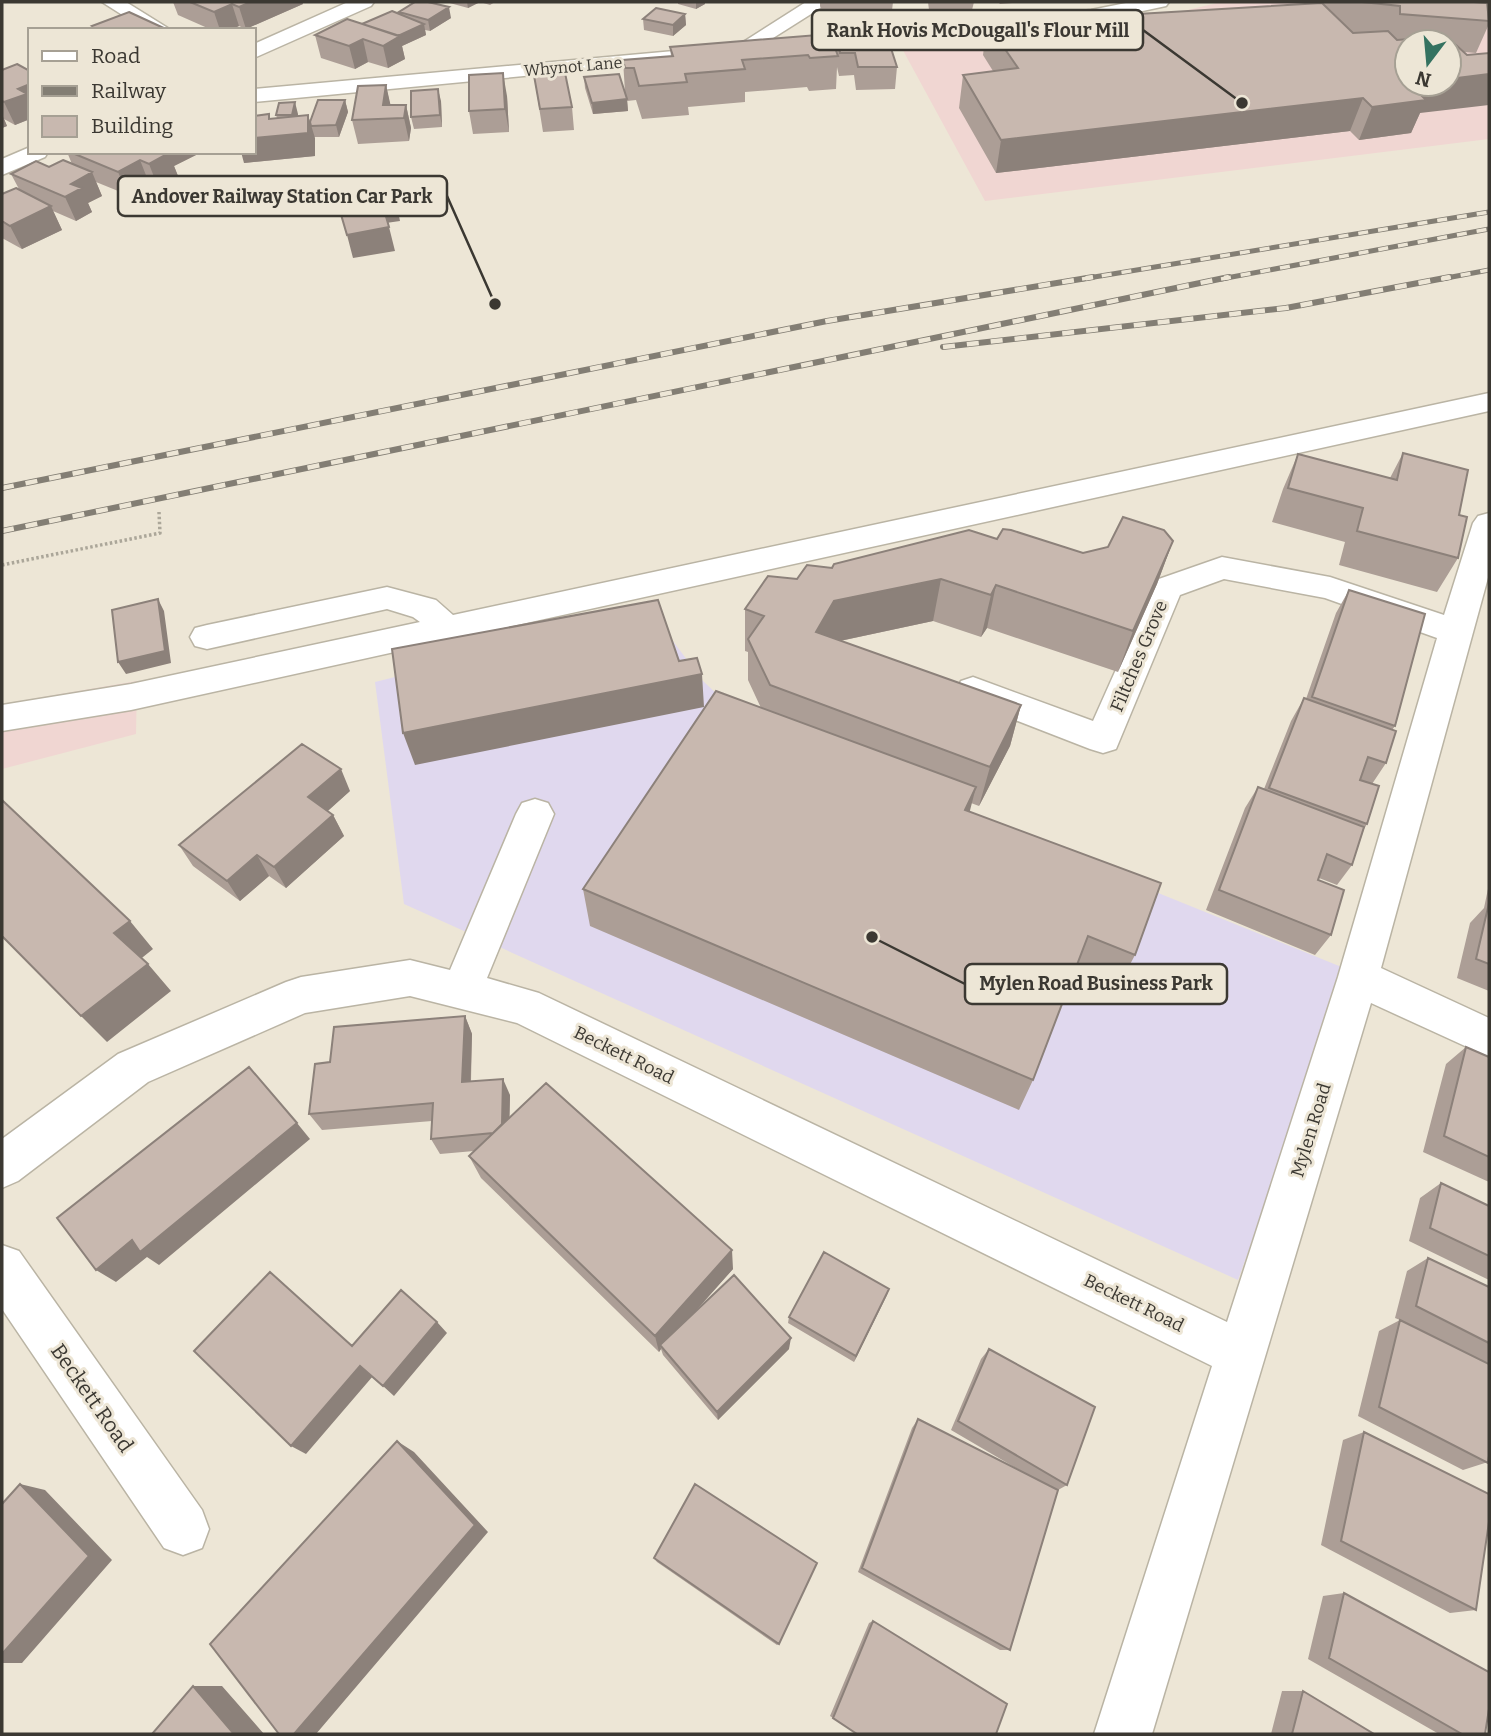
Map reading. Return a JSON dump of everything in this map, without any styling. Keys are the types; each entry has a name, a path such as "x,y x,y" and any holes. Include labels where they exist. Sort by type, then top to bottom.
{"street":[{"path":"112,2 158,28"},
{"path":"256,51 363,2"},
{"path":"820,2 730,52 1091,16 1159,2"},
{"name":"Whynot Lane","path":"256,96 696,55"},
{"path":"256,82 279,94"},
{"path":"2,168 33,154"},
{"path":"2,718 131,697 1489,402"},
{"name":"Mylen Road","path":"1124,1734 1359,977 1455,632 1489,523"},
{"name":"Filtches Grove","path":"941,678 1103,738 1167,588 1222,568 1330,588 1455,632"},
{"path":"207,637 387,598 424,608 438,618 445,629"},
{"path":"461,991 535,814"},
{"path":"1359,977 1489,1038"},
{"name":"Beckett Road","path":"2,1166 133,1068 301,995 410,978 524,1006 1242,1355"},
{"name":"Beckett Road","path":"2,1268 183,1529"}],"path":[{"path":"2,565 160,533 159,512"}],"shaded area":[{"path":"1221,2 1443,2 1489,10 1489,139 985,201 899,43 1097,32"},
{"path":"652,613 702,680 755,730 1349,970 1238,1280 404,904 375,682"},
{"path":"137,681 136,734 2,769 2,704"}],"building":[{"path":"190,2 251,2 239,7 232,4 214,12"},
{"path":"415,2 449,7 428,20 399,12"},
{"path":"1362,2 1487,3 1489,21 1400,14 1400,6"},
{"path":"1322,3 1353,33 1388,31 1393,36 1393,98 1426,100 1372,107 1363,98 1001,140 963,75 1018,68 987,23"},
{"path":"656,8 685,14 673,25 643,19"},
{"path":"392,11 424,24 398,36 362,24"},
{"path":"129,12 164,28 96,28 92,26"},
{"path":"347,19 400,36 383,46 363,39 349,46 315,35"},
{"path":"830,34 838,56 810,58 808,55 742,60 745,69 685,74 687,82 639,86 634,68 625,68 623,60 673,56 670,47"},
{"path":"838,39 888,39 897,67 858,67 855,53 840,53"},
{"path":"1463,51 1467,55 1489,53 1489,74 1463,77"},
{"path":"17,64 28,70 28,85 18,89 27,94 2,101 2,70"},
{"path":"564,68 572,107 540,109 533,70"},
{"path":"503,73 505,109 469,111 469,75"},
{"path":"619,74 627,99 592,103 584,77"},
{"path":"386,85 383,105 406,105 404,118 352,120 358,86"},
{"path":"438,89 440,115 411,117 411,91"},
{"path":"318,100 345,100 336,125 311,126"},
{"path":"295,102 292,115 276,115 279,103"},
{"path":"269,114 269,119 308,115 308,133 256,138 256,116"},
{"path":"75,154 167,154 149,164 140,160 118,172"},
{"path":"63,160 92,172 71,184 82,188 65,197 11,174 36,161 49,167"},
{"path":"390,184 395,197 381,199 389,227 347,235 335,194"},
{"path":"16,188 51,206 10,226 2,221 2,194"},
{"path":"1403,453 1468,470 1459,515 1467,517 1458,558 1357,531 1363,508 1288,488 1298,454 1397,480"},
{"path":"1123,517 1164,530 1173,541 1133,631 996,585 991,595 941,579 834,601 816,632 1021,705 990,767 770,685 748,639 764,616 745,609 768,576 797,579 807,565 832,568 834,564 969,530 997,539 1003,529 1011,530 1083,553 1108,547"},
{"path":"1349,590 1425,614 1395,726 1312,697"},
{"path":"158,599 165,651 118,662 112,610"},
{"path":"658,600 679,661 697,658 702,674 403,733 392,649"},
{"path":"716,691 976,787 965,810 1161,883 1135,955 1088,936 1033,1080 583,889"},
{"path":"1304,698 1396,731 1386,763 1368,757 1360,780 1379,786 1367,824 1269,788"},
{"path":"302,744 341,769 308,797 333,815 274,867 257,855 227,881 179,845"},
{"path":"1258,787 1364,827 1352,865 1327,854 1318,880 1344,890 1331,935 1219,890"},
{"path":"2,800 130,921 114,933 148,964 81,1016 2,936"},
{"path":"1489,903 1489,964 1476,959"},
{"path":"465,1016 462,1082 503,1079 502,1124 493,1133 431,1139 433,1103 309,1114 315,1064 330,1062 334,1027"},
{"path":"1466,1047 1489,1057 1489,1157 1444,1136"},
{"path":"249,1067 297,1123 140,1252 132,1240 96,1270 57,1218"},
{"path":"546,1083 732,1250 655,1336 469,1156"},
{"path":"1441,1183 1489,1206 1489,1256 1430,1228"},
{"path":"824,1252 889,1289 856,1356 789,1317"},
{"path":"1428,1258 1489,1287 1489,1343 1416,1306"},
{"path":"270,1272 352,1346 401,1290 437,1322 383,1386 360,1366 291,1446 194,1351"},
{"path":"734,1275 791,1338 717,1412 660,1345"},
{"path":"1400,1320 1489,1364 1488,1463 1379,1407"},
{"path":"989,1349 1095,1407 1067,1485 958,1421"},
{"path":"918,1419 1058,1490 1010,1650 862,1568"},
{"path":"1364,1432 1489,1494 1489,1522 1476,1610 1341,1541"},
{"path":"397,1441 475,1525 294,1734 279,1734 210,1644"},
{"path":"20,1484 89,1556 2,1654 2,1504"},
{"path":"695,1484 817,1563 779,1644 654,1558"},
{"path":"1344,1593 1489,1672 1489,1709 1485,1734 1462,1734 1329,1658"},
{"path":"873,1621 1007,1704 996,1734 857,1734 833,1718"},
{"path":"193,1686 234,1734 152,1734"},
{"path":"1303,1691 1374,1734 1292,1734"}],"railway":[{"path":"1082,279 1489,212"},
{"path":"1221,279 1489,229"},
{"path":"1441,279 1489,270"},
{"path":"2,488 827,321 1093,277"},
{"path":"2,531 1229,277"},
{"path":"943,347 1286,308 1450,277"}],"place":[{"name":"Rank Hovis McDougall's Flour Mill","path":"1242,103"},
{"name":"Andover Railway Station Car Park","path":"495,304"},
{"name":"Mylen Road Business Park","path":"872,937"}]}
